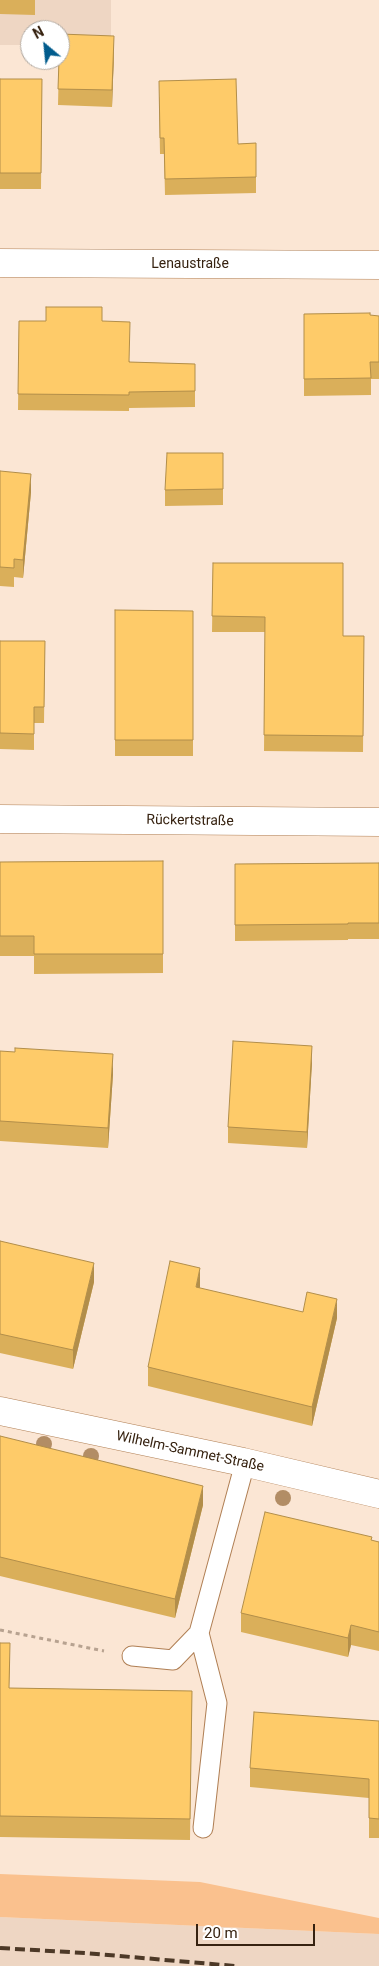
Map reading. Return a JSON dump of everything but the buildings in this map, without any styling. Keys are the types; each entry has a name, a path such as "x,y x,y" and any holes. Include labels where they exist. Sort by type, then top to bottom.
{"street":[{"name":"Lenaustraße","path":"0,263 379,265"},
{"name":"Rückertstraße","path":"0,819 379,822"},
{"name":"Wilhelm-Sammet-Straße","path":"0,1411 245,1463 379,1494"}],"lane":[{"path":"132,1656 173,1660 199,1633 245,1463"},
{"path":"199,1633 217,1702 203,1828"}],"path":[{"path":"0,1630 132,1656"}],"shaded area":[{"path":"0,0 111,0 111,46 70,45 70,20 20,20 20,45 0,45"},
{"path":"0,1874 200,1882 379,1918 379,1934 0,1917"},
{"path":"0,1917 379,1934 379,1966 0,1966"}],"railway":[{"path":"0,1948 85,1953 235,1966"}]}
